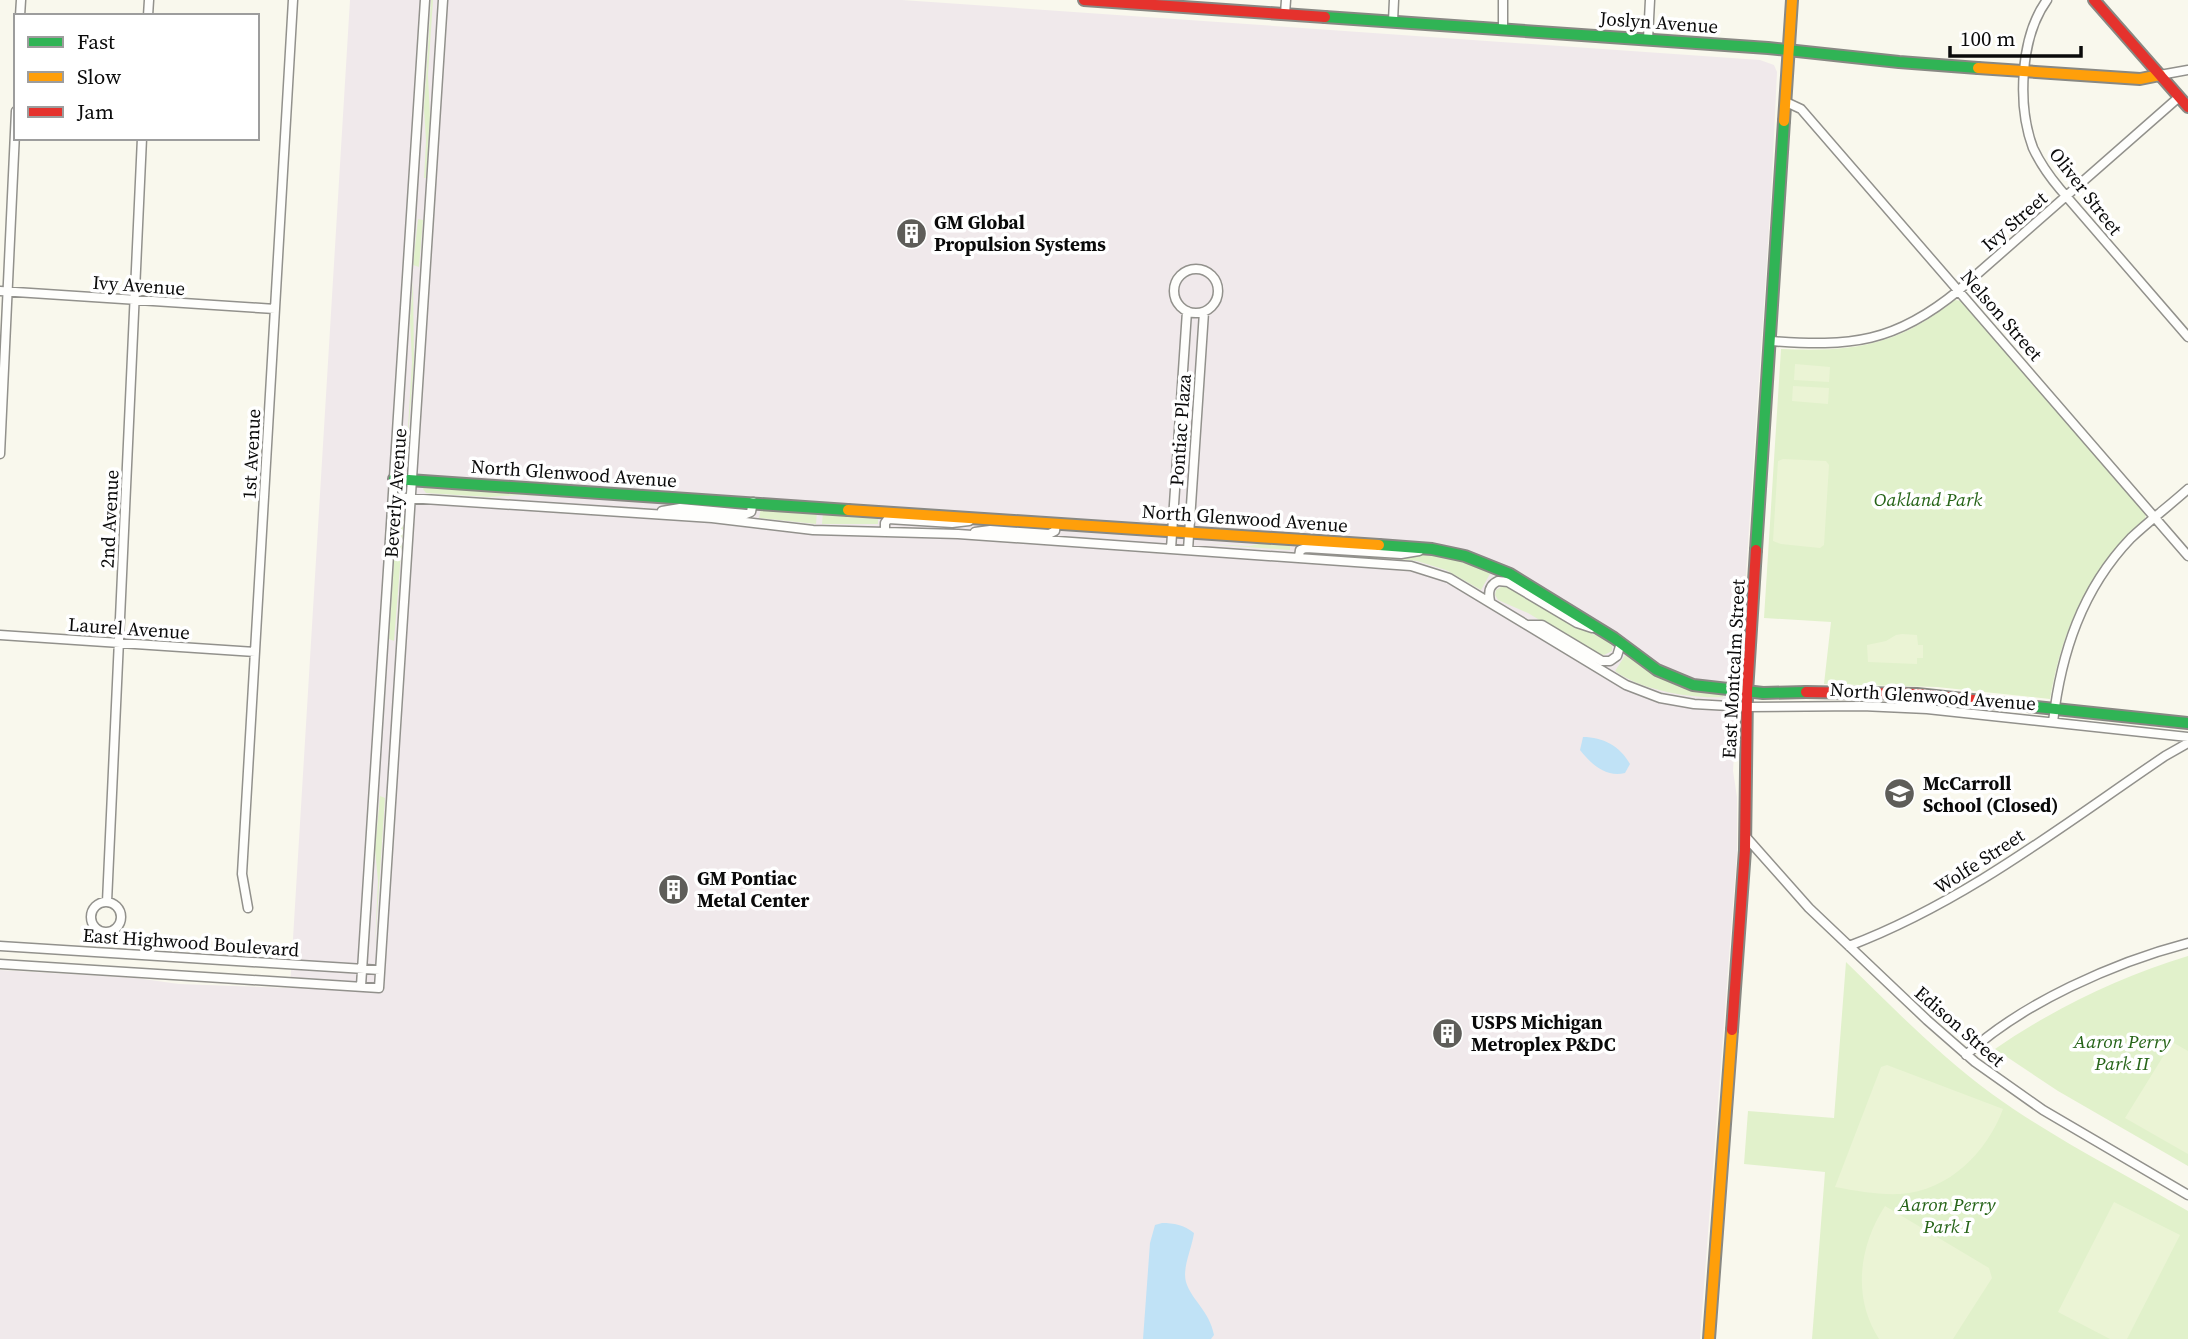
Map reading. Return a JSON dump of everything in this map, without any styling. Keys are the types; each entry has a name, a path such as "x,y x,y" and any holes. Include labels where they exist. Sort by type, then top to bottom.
{"main road":[{"name":"Joslyn Avenue","path":"1084,0 1173,3 2025,71 2140,79 2160,75"},
{"name":"East Montcalm Street","path":"1709,1339 1746,837 1747,692 1792,0"},
{"path":"2094,0 2188,107"},
{"name":"North Glenwood Avenue","path":"394,479 1432,549 1472,558 1510,574 1608,634 1657,670 1674,679 1702,687 1747,692 1917,694 2188,723"}],"street":[{"name":"1st Avenue","path":"248,908 242,874 293,0"},
{"name":"Beverly Avenue","path":"361,986 425,0"},
{"name":"Beverly Avenue","path":"379,988 443,0"},
{"path":"1285,14 1286,0"},
{"path":"1393,21 1394,0"},
{"path":"1503,0 1503,29"},
{"path":"1648,39 1650,0"},
{"name":"Oliver Street","path":"2047,0 2031,31 2025,71 2024,109 2031,141 2045,170 2066,197 2188,337"},
{"name":"Joslyn Avenue","path":"2160,75 2188,69"},
{"name":"Ivy Street","path":"1770,341 1837,344 1871,339 1919,320 1959,290 2179,97"},
{"name":"Nelson Street","path":"1786,102 1801,108 2188,556"},
{"path":"0,454 4,291 14,140"},
{"name":"2nd Avenue","path":"107,902 142,140"},
{"path":"1198,270 1213,278 1218,289 1215,301 1203,312 1187,311 1175,297 1175,285 1186,272 1198,270"},
{"name":"Ivy Avenue","path":"4,291 275,309"},
{"name":"Pontiac Plaza","path":"1171,549 1187,311"},
{"name":"Pontiac Plaza","path":"1188,550 1203,312"},
{"path":"2053,722 2065,651 2085,602 2116,556 2188,489"},
{"name":"North Glenwood Avenue","path":"393,496 712,518 813,530 958,534 1421,568 1449,578 1490,601 1626,685 1646,694 1685,703 1747,707 1904,708 2188,737"},
{"name":"North Glenwood Avenue","path":"648,513 680,508 747,514 752,510 753,502"},
{"name":"North Glenwood Avenue","path":"885,531 888,519 953,523 986,518"},
{"name":"North Glenwood Avenue","path":"958,534 990,530 1049,534 1055,531 1056,523"},
{"name":"North Glenwood Avenue","path":"1298,557 1300,550 1306,548 1401,554 1432,549"},
{"name":"North Glenwood Avenue","path":"1490,601 1488,594 1491,586 1498,581 1508,582 1577,623 1608,634"},
{"name":"North Glenwood Avenue","path":"1526,625 1542,625 1602,661 1610,661 1617,656 1621,643"},
{"name":"Laurel Avenue","path":"0,635 255,652"},
{"name":"Wolfe Street","path":"1849,946 1910,920 1966,890 2188,743"},
{"name":"Edison Street","path":"1746,837 1797,896 1966,1055 2032,1103 2188,1195"},
{"path":"1966,1055 2017,1017 2073,986 2119,966 2188,943"},
{"name":"East Highwood Boulevard","path":"0,946 380,970"},
{"name":"East Highwood Boulevard","path":"0,964 379,988"}],"shaded area":[{"path":"350,0 902,0 1760,60 1774,65 1777,72 1771,199 1733,771 1737,797 1737,852 1700,1339 0,1339 0,970 136,978 179,984 290,988"}],"green space":[{"path":"431,0 428,75 430,118 424,178 424,108"},
{"path":"418,219 423,220 419,267 413,265"},
{"path":"413,281 414,362 406,462 412,362 410,319"},
{"name":"Oakland Park","path":"1955,300 1962,301 2146,512 2145,519 2108,558 2081,600 2062,647 2050,699 1937,687 1824,684 1831,622 1764,618 1781,349 1830,349 1873,343 1913,327"},
{"path":"1795,364 1830,367 1829,382 1794,380"},
{"path":"1793,386 1829,388 1828,404 1792,401"},
{"path":"1778,461 1826,461 1829,465 1824,545 1820,548 1773,541"},
{"path":"425,486 578,498 426,493 423,489"},
{"path":"761,508 817,512 816,524 759,518"},
{"path":"401,512 404,516 394,641 389,639 397,515"},
{"path":"823,512 875,516 878,524 822,524"},
{"path":"1269,542 1290,544 1290,550 1206,544 1249,546"},
{"path":"1306,551 1444,556 1477,565 1491,572 1481,590 1446,570 1417,561"},
{"path":"1509,587 1581,629 1609,641 1612,651 1604,655 1594,653 1528,613 1498,600 1496,590"},
{"path":"1902,634 1917,635 1918,645 1923,645 1923,658 1917,658 1917,664 1868,662 1867,645"},
{"path":"1626,654 1671,682 1695,690 1723,694 1723,697 1682,695 1626,678 1615,671"},
{"path":"380,796 385,798 375,946 378,881 375,849"},
{"name":"Aaron Perry Park II","path":"2188,956 2188,1166 2058,1091 1995,1049 2088,995"},
{"name":"Aaron Perry Park I","path":"1846,962 1935,1047 1992,1094 2064,1140 2188,1211 2188,1339 1812,1339 1825,1172 1744,1164 1748,1111 1834,1118"},
{"path":"2172,1042 2188,1051 2188,1154 2125,1118"},
{"path":"1887,1065 2003,1109 1987,1140 1976,1154 1964,1167 1935,1186 1900,1194 1835,1187 1881,1067"},
{"path":"2114,1202 2180,1235 2127,1339 2110,1339 2058,1312"},
{"path":"1885,1206 1989,1268 1992,1278 1953,1339 1879,1339 1870,1323 1862,1289 1862,1272 1869,1238"}],"water":[{"path":"1583,737 1604,741 1616,748 1630,764 1625,773 1605,772 1594,765 1580,750"},
{"path":"1155,1225 1179,1225 1194,1233 1185,1276 1189,1289 1212,1326 1214,1335 1211,1339 1143,1339 1150,1243"}],"traffic: fast":[{"path":"1325,17 1768,48 1978,68"},
{"path":"1756,550 1784,121"},
{"path":"394,479 848,510"},
{"path":"1379,545 1432,549 1465,556 1510,574 1614,638 1657,670 1693,685 1763,693 1806,692"},
{"path":"2028,706 2188,723"}],"traffic: slow":[{"path":"1784,121 1792,0"},
{"path":"1978,68 2140,79 2160,75"},
{"path":"848,510 1379,545"},
{"path":"1709,1339 1732,1030"}],"traffic: jam":[{"path":"1084,0 1325,17"},
{"path":"2094,0 2188,107"},
{"path":"1732,1030 1745,850 1747,692 1756,550"},
{"path":"1806,692 1917,694 2028,706"}],"place":[{"name":"GM Global Propulsion Systems","path":"911,233"},
{"name":"McCarroll School (Closed)","path":"1900,794"},
{"name":"GM Pontiac Metal Center","path":"674,889"},
{"name":"USPS Michigan Metroplex P&DC","path":"1448,1033"}]}
